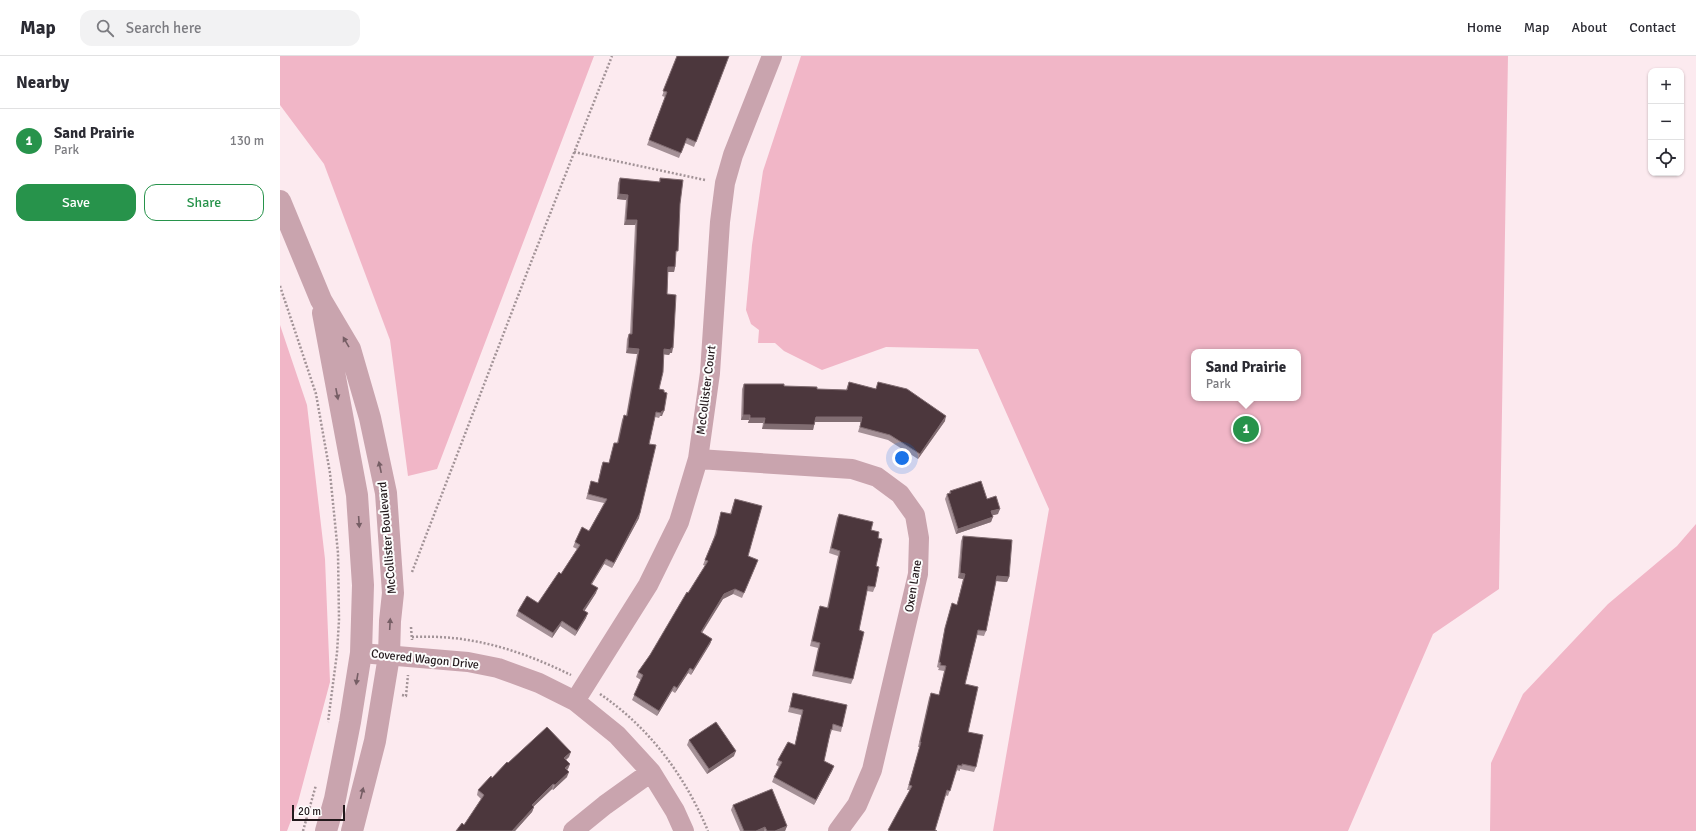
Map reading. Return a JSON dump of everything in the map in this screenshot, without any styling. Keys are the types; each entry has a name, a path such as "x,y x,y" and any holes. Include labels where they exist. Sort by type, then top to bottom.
{"street":[{"name":"McCollister Court","path":"575,701 648,585 679,522 698,459 710,373 720,222 725,183 733,155 772,56"},
{"name":"McCollister Boulevard","path":"280,202 321,300 350,349 370,418 386,493 393,593 390,621 389,656 375,741 352,831"},
{"name":"McCollister Boulevard","path":"321,300 331,365 357,495 363,585 361,653 350,722 335,799 326,831"},
{"name":"Oxen Lane","path":"698,459 852,469 877,477 900,494 915,515 919,538 918,574 874,763 857,805 838,831"},
{"name":"Covered Wagon Drive","path":"361,653 468,662 498,668 539,683 575,701 617,735 651,772 675,811 684,831"},
{"path":"574,831 605,805 651,772"}],"path":[{"path":"412,571 422,550 456,458 612,56"},
{"path":"574,152 705,180"},
{"path":"280,286 316,394 330,473 338,553 339,620 337,653 327,727"},
{"path":"303,831 317,780"}],"shaded area":[{"path":"280,56 594,56 437,469 408,476 390,340 324,164 280,105"},
{"path":"801,56 1508,56 1499,589 1433,634 1348,831 993,831 1049,509 978,349 886,347 822,370 784,351 775,343 758,343 759,330 751,324 746,310 752,245 763,171"},
{"path":"280,325 307,405 325,559 330,682 298,802 287,831 280,831"},
{"path":"1696,524 1696,831 1490,831 1491,763 1523,694 1608,604 1677,546"}],"building":[{"path":"677,56 729,56 696,142 687,138 681,153 649,140 667,92 663,91"},
{"path":"620,178 660,182 660,178 683,180 680,204 678,251 676,251 675,267 668,267 667,294 676,295 673,348 671,348 671,350 664,349 663,372 659,389 664,390 664,392 667,393 664,411 661,413 656,412 649,444 656,445 640,513 614,563 606,559 591,584 598,588 583,610 588,613 577,631 562,621 553,633 518,611 527,596 538,603 559,572 561,574 580,545 575,542 582,527 589,531 607,499 588,494 591,481 598,483 603,462 609,463 614,443 618,443 624,415 627,416 639,349 628,348 629,334 632,334 637,220 626,220 628,195 619,194"},
{"path":"849,382 876,389 878,382 907,389 946,416 920,454 890,435 860,427 862,417 816,417 814,425 764,424 765,418 750,418 750,415 743,415 744,384 784,384 784,386 847,390"},
{"path":"981,481 987,499 996,496 1000,509 991,511 993,517 958,529 947,494 951,493 950,491"},
{"path":"735,499 762,506 748,556 758,560 744,593 735,589 724,594 701,632 712,639 693,670 690,668 677,688 674,686 659,711 634,695 643,675 638,672 650,655 687,592 688,593 708,561 705,560 716,534 721,512 731,514"},
{"path":"839,514 873,522 871,530 879,532 878,538 882,539 876,566 879,567 875,587 868,586 859,630 864,632 853,679 814,671 820,643 812,641 820,606 828,608 840,551 831,548"},
{"path":"963,536 1012,540 1009,577 997,576 986,631 978,630 965,684 978,687 968,732 983,735 976,767 962,764 962,766 958,765 950,791 947,790 935,830 937,831 890,831 888,830 912,786 909,785 921,742 931,693 939,695 946,666 940,665 941,663 939,662 945,628 952,603 957,605 965,574 960,573"},
{"path":"793,693 847,705 842,727 833,724 832,730 831,729 824,761 834,766 816,800 774,777 782,762 778,760 788,742 795,745 803,710 790,707"},
{"path":"716,722 736,751 709,769 689,740"},
{"path":"547,727 571,752 564,758 570,764 565,768 569,772 555,785 553,784 532,805 534,807 512,831 456,831 462,823 464,825 484,795 478,790 491,776 492,778 507,762 508,763"},
{"path":"772,789 787,826 775,831 767,831 765,827 756,831 744,831 733,805"}],"place":[{"name":"Sand Prairie","path":"1246,429"}]}
